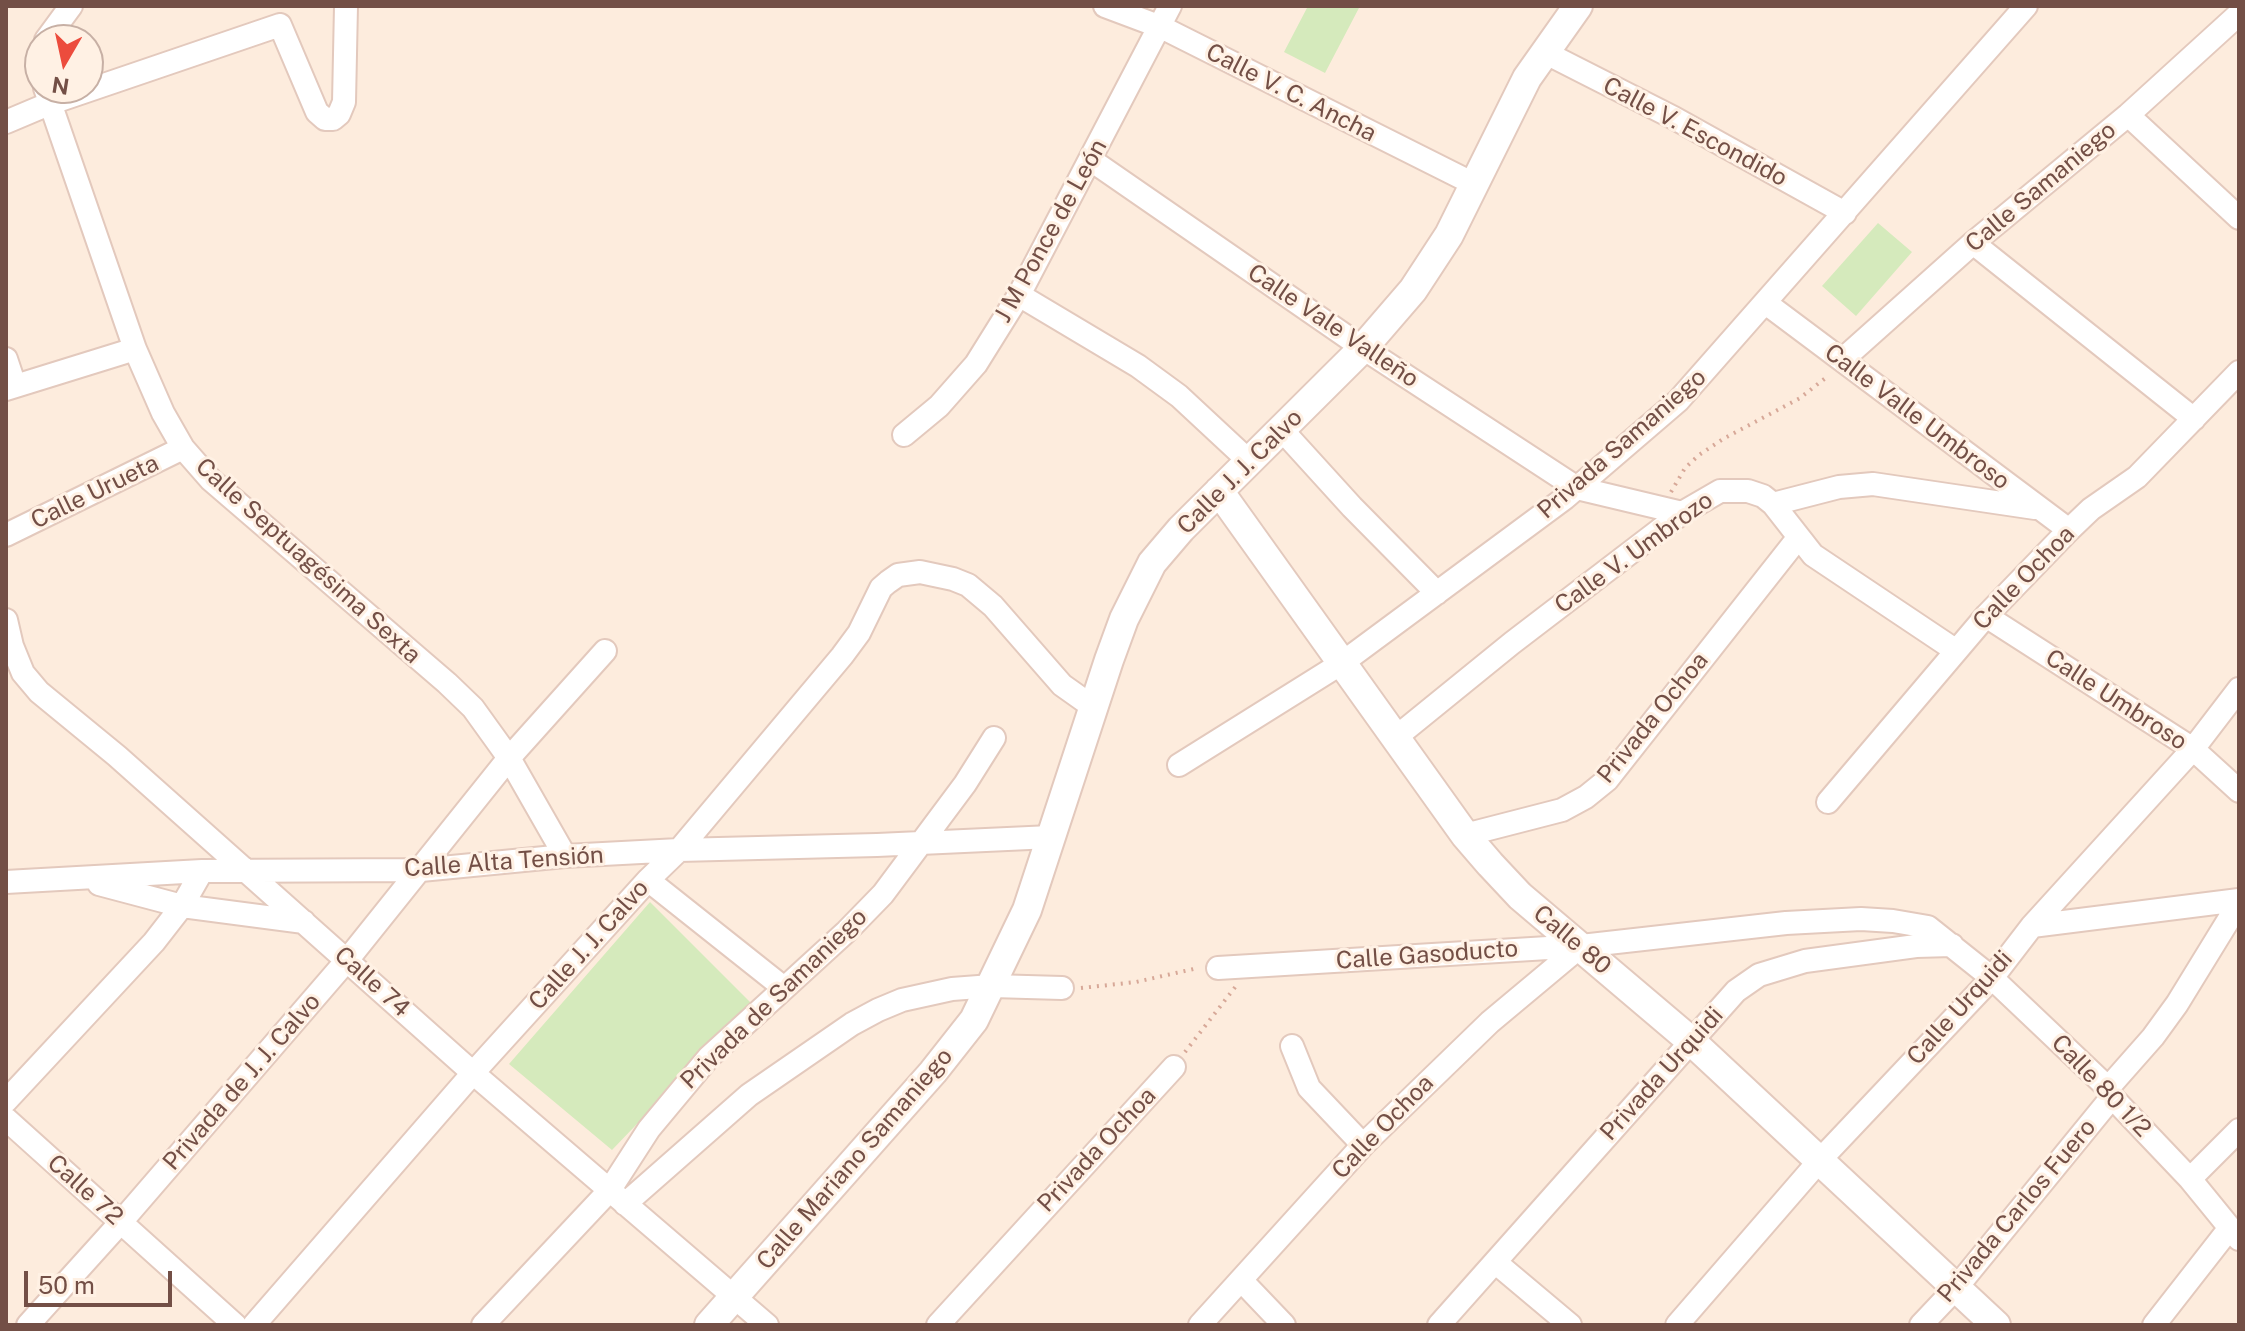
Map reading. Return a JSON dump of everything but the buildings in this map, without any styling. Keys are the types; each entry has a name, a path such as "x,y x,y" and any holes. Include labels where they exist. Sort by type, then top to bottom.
{"street":[{"path":"58,24 71,6"},
{"path":"104,76 285,16 317,112 325,119 333,119 344,102 346,6"},
{"name":"Calle V. C. Ancha","path":"1105,6 1166,16 1476,185"},
{"name":"Calle J. J. Calvo","path":"992,986 1027,910 1124,619 1152,563 1181,529 1363,348 1413,290 1432,263 1476,185 1511,109 1544,52 1578,6"},
{"name":"Privada Samaniego","path":"1179,765 1342,663 1577,488 1678,401 1767,304 2026,6"},
{"name":"Calle Samaniego","path":"1842,360 1973,243 2128,115 2239,14"},
{"name":"J M Ponce de León","path":"904,435 939,406 976,364 1019,295 1166,16"},
{"name":"Calle V. Escondido","path":"1544,52 1674,118 1845,213"},
{"path":"6,122 34,104"},
{"name":"Calle Septuagésima Sexta","path":"51,104 135,349 163,413 183,448 211,480 473,708 509,758 565,856"},
{"path":"2128,115 2239,218"},
{"name":"Calle Vale Valleño","path":"1091,160 1363,348 1577,488 1673,511"},
{"path":"1973,243 2194,419"},
{"path":"1019,295 1138,366 1179,396 1250,462"},
{"name":"Calle Valle Umbroso","path":"1767,304 2069,530"},
{"path":"6,359 10,387 135,349"},
{"name":"Calle Ochoa","path":"1828,802 1986,616 2091,509 2137,477 2239,372"},
{"path":"1282,430 1437,593"},
{"name":"Calle Urueta","path":"6,535 183,448"},
{"path":"1955,650 1813,555 1773,504 1839,487 1873,484 2040,509"},
{"name":"Calle V. Umbrozo","path":"1395,738 1673,511 1734,489 1763,496 1773,504"},
{"name":"Calle 80","path":"1219,491 1465,835 1520,896 1691,1041 1996,1325"},
{"name":"Privada Ochoa","path":"1465,835 1562,810 1586,797 1607,780 1798,538"},
{"name":"Calle J. J. Calvo","path":"254,1325 473,1073 648,880 679,850 842,656 859,633 881,588 898,575 920,572 968,585 982,595 1062,685 1093,707"},
{"name":"Calle Umbroso","path":"1986,616 2193,749 2239,791"},
{"name":"Calle 74","path":"6,620 23,673 39,692 117,756 473,1073 767,1325"},
{"name":"Privada de J. J. Calvo","path":"28,1325 348,959 509,758 605,651"},
{"name":"Calle Urquidi","path":"1677,1325 1820,1160 1992,978 2032,926 2193,749 2239,689"},
{"name":"Privada de Samaniego","path":"617,1197 649,1129 678,1091 709,1057 883,894 965,784 994,738"},
{"name":"Calle Alta Tensión","path":"6,882 202,871 421,870 565,856 679,850 922,844 1051,837"},
{"path":"6,1101 154,942 182,906 202,871"},
{"path":"79,879 182,906 304,922"},
{"path":"648,880 784,988"},
{"path":"2032,926 2239,901"},
{"name":"Privada Carlos Fuero","path":"1921,1325 1956,1288 2153,1037 2202,967 2239,901"},
{"name":"Calle Gasoducto","path":"1218,968 1581,946 1742,926 1861,919 1928,927 1952,945"},
{"name":"Calle 80 1/2","path":"1952,945 1992,978 2110,1092 2190,1179 2234,1234"},
{"name":"Privada Urquidi","path":"1439,1325 1736,991 1759,975 1805,961 1952,945"},
{"name":"Calle Ochoa","path":"1200,1325 1363,1145 1490,1022 1581,946"},
{"path":"992,986 1062,988"},
{"name":"Privada de Samaniego","path":"483,1325 617,1197 749,1095 852,1024 878,1010 923,994 992,986"},
{"name":"Calle Mariano Samaniego","path":"709,1325 952,1050 974,1020 992,986"},
{"path":"1292,1046 1309,1088 1363,1145"},
{"name":"Privada Ochoa","path":"938,1325 1174,1067"},
{"name":"Calle 72","path":"6,1119 235,1325"},
{"path":"2190,1179 2239,1130"},
{"path":"2154,1325 2234,1234"},
{"path":"1495,1262 1570,1325"},
{"path":"1241,1280 1284,1325"}],"path":[{"path":"1673,511 1676,481 1699,455 1813,390 1842,360"},
{"path":"1062,988 1119,985 1186,970 1218,968"},
{"name":"Privada Ochoa","path":"1174,1067 1249,968"}],"green space":[{"path":"1308,6 1360,6 1325,73 1284,52"},
{"path":"1878,223 1912,252 1856,316 1822,286"},
{"path":"650,902 752,1004 612,1150 509,1064"}]}
